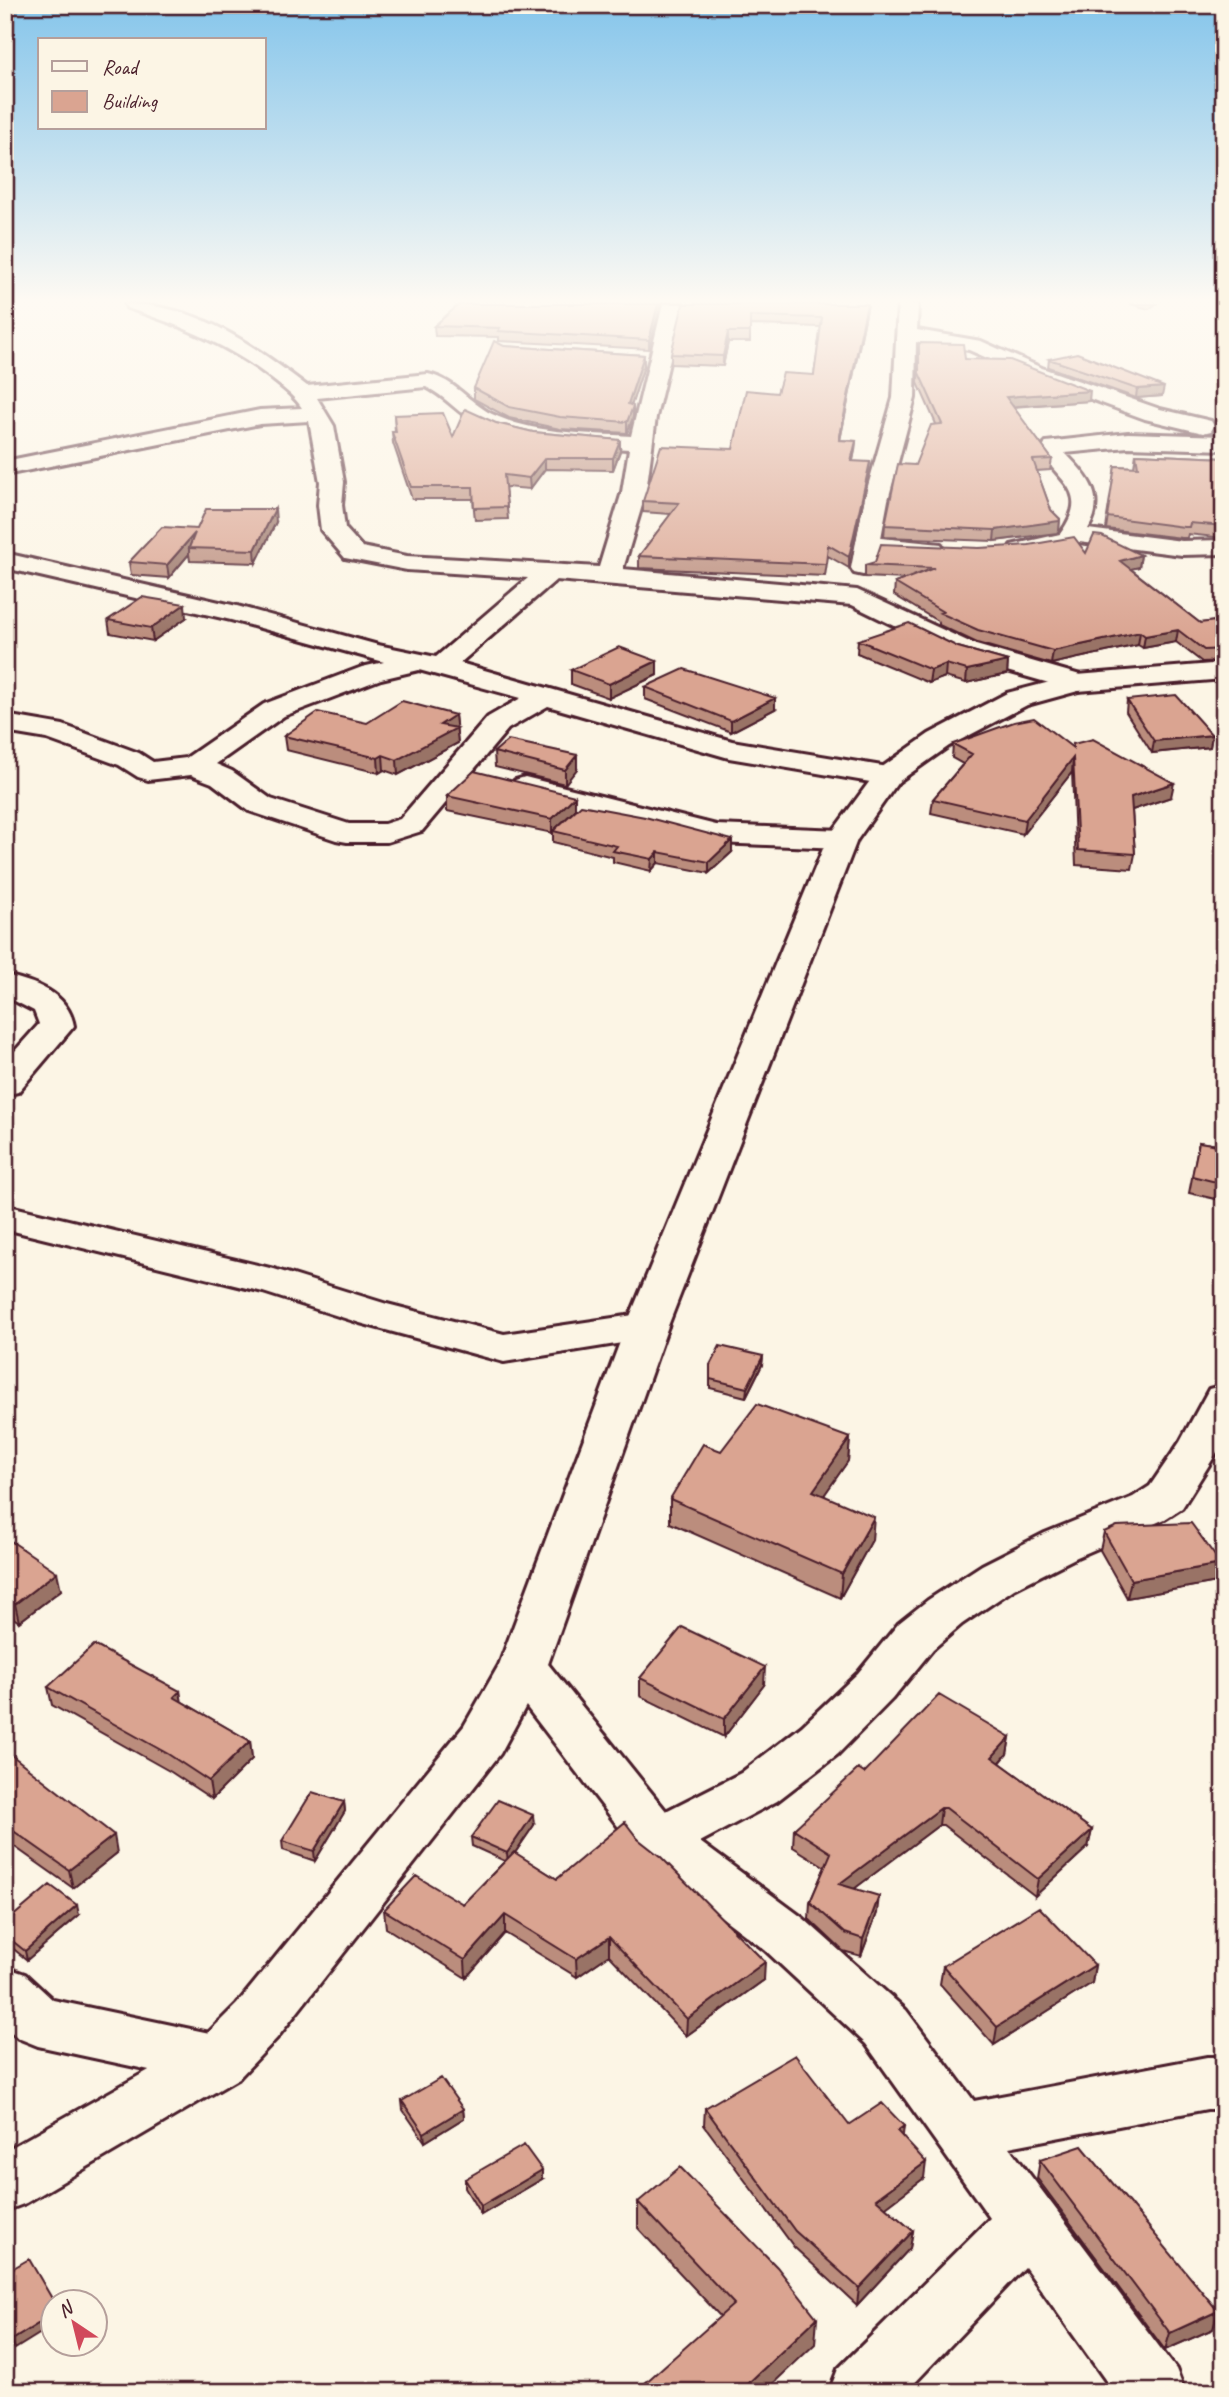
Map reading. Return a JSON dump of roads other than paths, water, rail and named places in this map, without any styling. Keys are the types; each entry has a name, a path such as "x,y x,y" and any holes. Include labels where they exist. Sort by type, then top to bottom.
{"street":[{"path":"5,468 260,417 282,416"},
{"path":"319,416 329,458 333,530 354,553 407,564 609,575 857,598 967,651 1077,683"},
{"path":"478,416 558,437 641,443"},
{"path":"609,575 634,492 645,416"},
{"path":"857,598 876,500 899,416"},
{"path":"1156,416 1198,442"},
{"path":"1161,416 1224,431"},
{"path":"1001,551 1046,546 1068,540 1073,534 1086,505 1083,484 1052,453 1054,447 1128,440 1224,443"},
{"path":"1073,534 1182,548 1224,547"},
{"path":"867,545 949,550"},
{"path":"5,560 237,614 429,664 729,749 888,776"},
{"path":"194,766 274,710 372,673 429,664 551,571"},
{"path":"5,2183 219,2060 257,2021 482,1740 523,1667 647,1326 842,839 888,776 939,740 1017,699 1077,683 1224,671"},
{"path":"5,723 53,731 129,759 148,771 194,766 222,777 260,805 347,833 387,833 411,825 432,804 454,768 498,723 546,695"},
{"path":"454,768 716,834 842,839"},
{"path":"5,985 26,990 57,1017 57,1026 5,1084"},
{"path":"5,1217 274,1282 374,1314 505,1348 647,1326"},
{"path":"658,1840 759,1787 820,1740 876,1686 916,1636 945,1612 998,1577 1061,1545 1149,1508 1166,1497 1199,1447 1224,1399"},
{"path":"523,1667 658,1840 784,1934 886,2027 1153,2392"},
{"path":"5,1991 38,2021 219,2060"},
{"path":"961,2130 1207,2083 1224,2083"},
{"path":"861,2392 1028,2221"}]}
